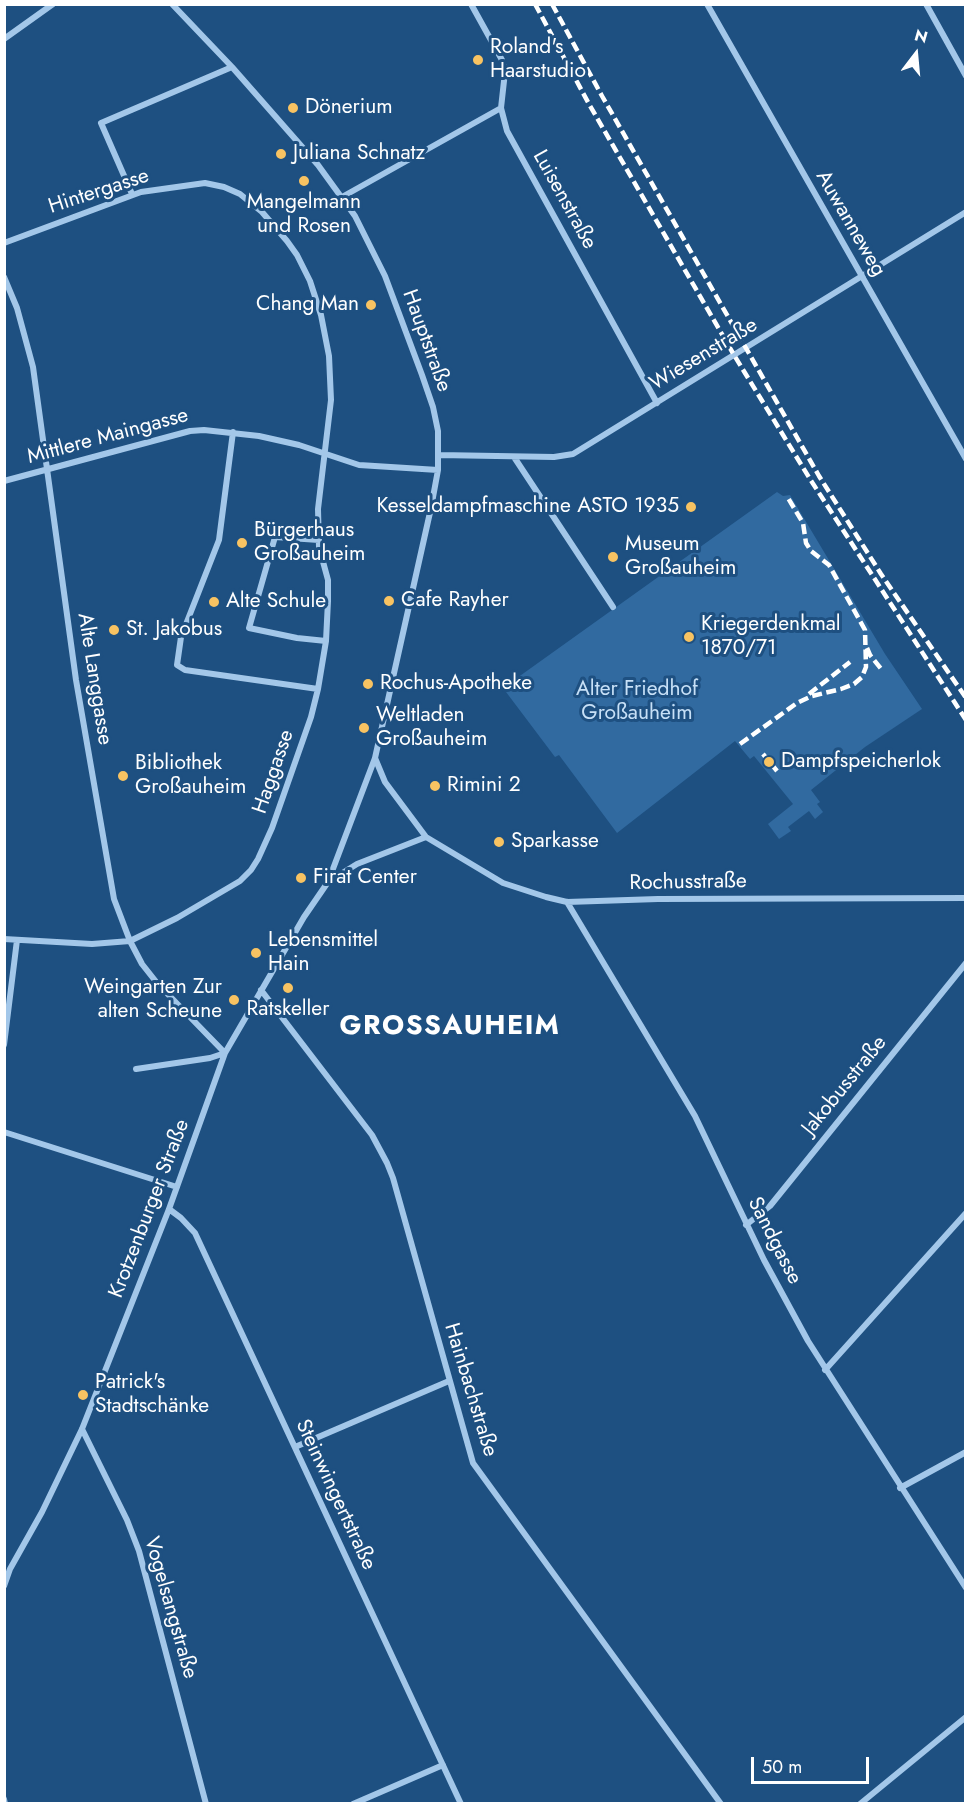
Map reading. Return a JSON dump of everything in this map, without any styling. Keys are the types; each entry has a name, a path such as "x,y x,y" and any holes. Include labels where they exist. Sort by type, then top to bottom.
{"street":[{"path":"4,39 53,4"},
{"name":"Hauptstraße","path":"172,4 232,67 318,165 355,216 385,276 436,419 438,470 375,758 328,882"},
{"name":"Luisenstraße","path":"471,4 502,60 505,72 501,108 507,131 657,403"},
{"name":"Auwanneweg","path":"707,4 966,459"},
{"path":"926,4 966,76"},
{"path":"132,194 101,123 232,67"},
{"path":"342,197 501,108"},
{"name":"Hintergasse","path":"4,243 132,194 195,183 224,187 240,194 251,202 287,241 310,281 325,332 331,370 331,400 325,453"},
{"name":"Wiesenstraße","path":"439,455 554,457 573,454 966,212"},
{"name":"Alte Langgasse","path":"4,277 17,308 32,362 77,687 114,899 130,941 142,964 157,983 225,1053"},
{"name":"Mittlere Maingasse","path":"4,481 190,431 218,430 299,445 359,465 438,470"},
{"path":"233,432 219,540 181,637 177,665 185,670 318,689"},
{"name":"Haggasse","path":"4,939 92,944 130,941 186,913 240,881 251,870 272,828 311,717 318,689 326,641 328,580 318,540 318,497 325,453"},
{"path":"514,457 613,607"},
{"path":"318,540 275,537 249,628 297,638 326,641"},
{"path":"375,758 385,782 426,837"},
{"name":"Krotzenburger Straße","path":"4,1586 10,1569 42,1512 82,1429 169,1209 225,1053 304,918 328,882 357,864 426,837"},
{"name":"Rochusstraße","path":"426,837 503,883 567,902 658,899 966,898"},
{"name":"Sandgasse","path":"567,902 695,1116 746,1225 794,1317 900,1488 965,1585"},
{"path":"4,1045 17,940"},
{"name":"Jakobusstraße","path":"746,1225 770,1206 966,963"},
{"name":"Hainbachstraße","path":"261,990 372,1136 384,1157 393,1178 470,1456 477,1472 721,1803"},
{"path":"136,1069 210,1058 225,1053"},
{"path":"4,1132 177,1187"},
{"name":"Steinwingertstraße","path":"169,1209 182,1218 195,1233 461,1803"},
{"path":"825,1370 966,1213"},
{"path":"295,1447 449,1381"},
{"name":"Vogelsangstraße","path":"82,1429 127,1520 139,1551 207,1803"},
{"path":"900,1488 966,1452"},
{"path":"860,1803 966,1717"},
{"path":"353,1803 443,1765"},
{"path":"4,1799 5,1803"}],"green space":[{"name":"Alter Friedhof Großauheim","path":"777,492 783,496 790,495 885,654 922,709 865,747 811,790 820,802 817,804 823,812 815,819 809,811 788,827 791,831 779,839 768,824 793,804 754,756 750,759 735,741 617,833 559,755 555,757 503,688"}],"railway":[{"path":"535,4 589,104 734,355 810,479 966,720"},
{"path":"552,4 819,476 881,574 966,698"},
{"path":"740,744 797,703 812,696 854,684 862,677 866,667 865,630 829,565 811,551 806,543 803,523 788,498"},
{"path":"867,648 882,670"},
{"path":"809,694 850,662"},
{"path":"763,754 777,771"}],"place":[{"name":"Roland's Haarstudio","path":"478,60"},
{"name":"Dönerium","path":"293,108"},
{"name":"Juliana Schnatz","path":"281,154"},
{"name":"Mangelmann und Rosen","path":"304,181"},
{"name":"Chang Man","path":"371,305"},
{"name":"Kesseldampfmaschine ASTO 1935","path":"691,507"},
{"name":"Bürgerhaus Großauheim","path":"242,543"},
{"name":"Museum Großauheim","path":"613,557"},
{"name":"Cafe Rayher","path":"389,601"},
{"name":"Alte Schule","path":"214,602"},
{"name":"St. Jakobus","path":"114,630"},
{"name":"Kriegerdenkmal 1870/71","path":"689,637"},
{"name":"Rochus-Apotheke","path":"368,684"},
{"name":"Weltladen Großauheim","path":"364,728"},
{"name":"Dampfspeicherlok","path":"769,762"},
{"name":"Bibliothek Großauheim","path":"123,776"},
{"name":"Rimini 2","path":"435,786"},
{"name":"Sparkasse","path":"499,842"},
{"name":"Firat Center","path":"301,878"},
{"name":"Lebensmittel Hain","path":"256,953"},
{"name":"Ratskeller","path":"288,988"},
{"name":"Weingarten Zur alten Scheune","path":"234,1000"},
{"name":"Patrick's Stadtschänke","path":"83,1395"}],"district":[{"name":"GROSSAUHEIM","path":"450,1027"}]}
